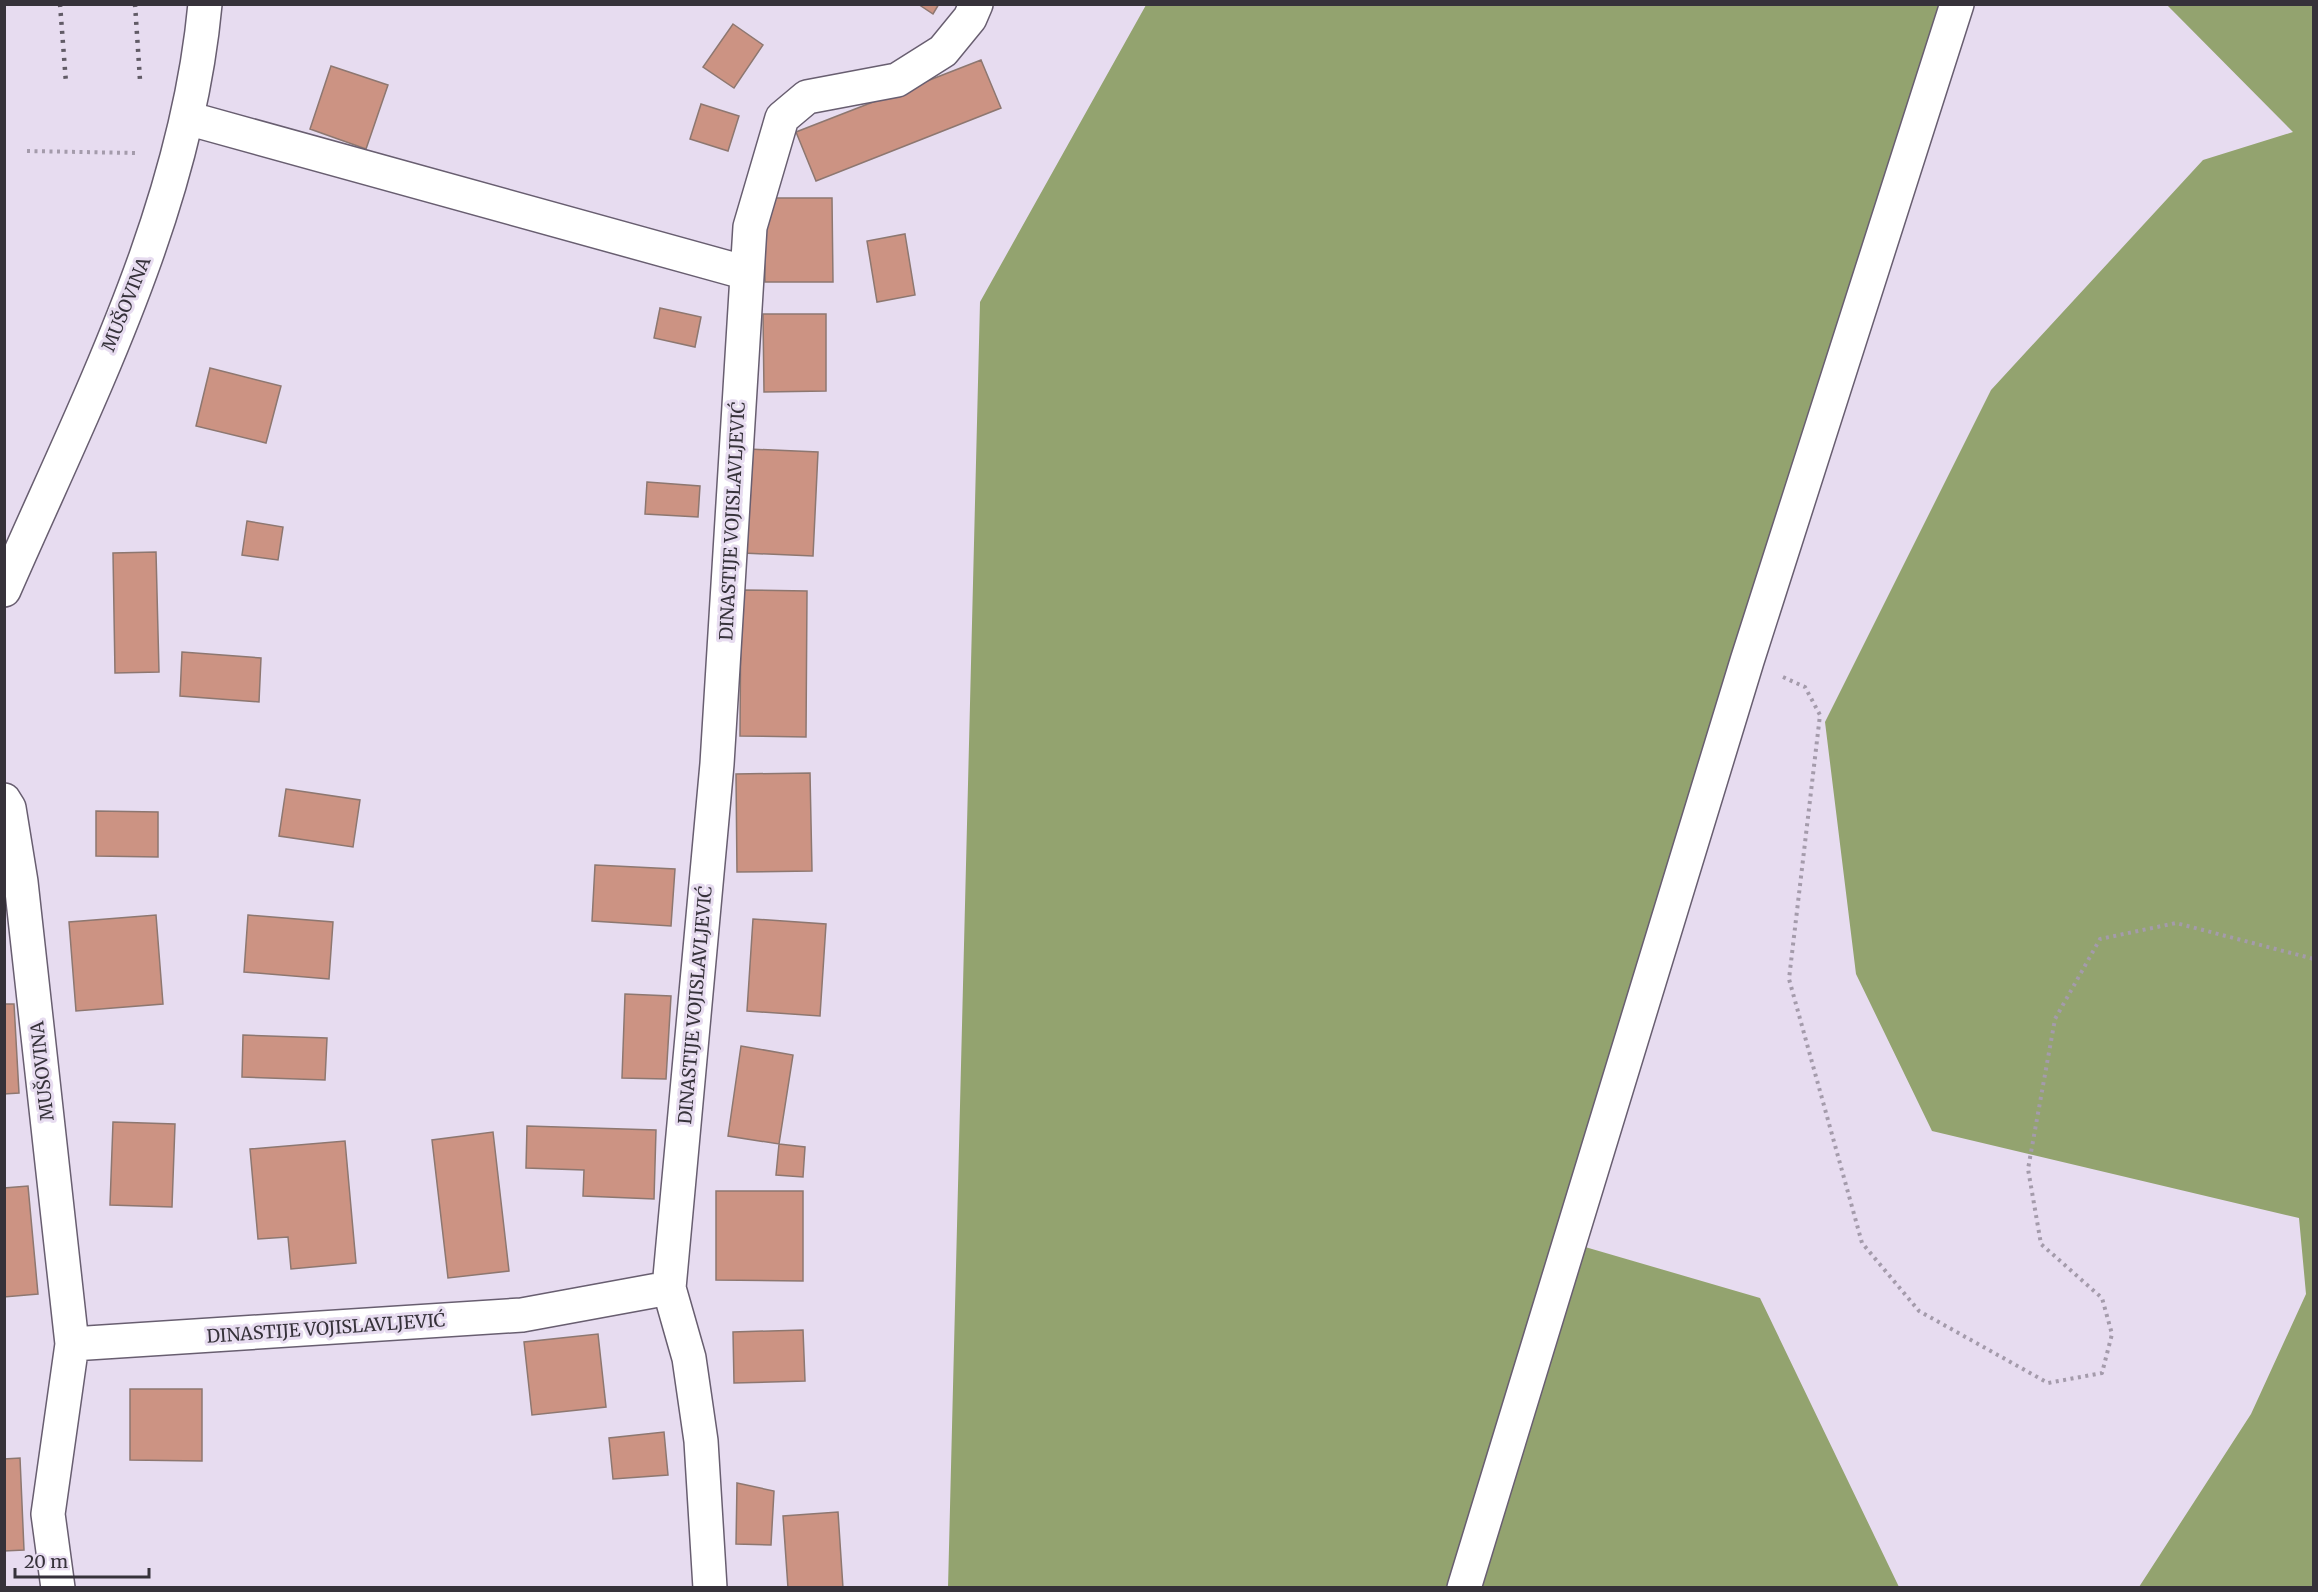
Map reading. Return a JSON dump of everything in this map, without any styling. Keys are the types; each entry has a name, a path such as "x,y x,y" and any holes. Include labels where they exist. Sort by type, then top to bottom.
{"street":[{"name":"MUŠOVINA","path":"4,590 136,287 187,118 201,48 205,4"},
{"name":"DINASTIJE VOJISLAVLJEVIĆ","path":"72,1344 522,1315 669,1287 717,764 750,227 782,118 807,98 897,80 943,51 970,18 976,4"},
{"path":"1464,1587 1747,661 1957,4"},
{"path":"187,118 747,273"},
{"name":"MUŠOVINA","path":"4,800 9,808 21,882 72,1344"},
{"path":"669,1287 689,1358 701,1441 710,1587"},
{"path":"58,1587 48,1514 72,1344"}],"path":[{"path":"27,151 178,154"},
{"path":"1747,661 1805,687 1820,716 1790,979 1862,1243 1919,1311 2048,1383 2102,1373 2112,1334 2102,1298 2041,1244 2028,1169 2055,1019 2100,939 2176,924 2313,959"}],"green space":[{"path":"1146,5 1958,5 1568,1242 1760,1298 1899,1587 948,1588 980,302"},
{"path":"2167,5 2313,5 2313,1587 2139,1587 2251,1414 2306,1294 2299,1218 1932,1131 1856,974 1825,722 1991,390 2203,160 2293,132"}],"building":[{"path":"918,4 939,4 933,14"},
{"path":"733,24 763,45 734,88 703,67"},
{"path":"981,60 1001,108 816,181 796,132"},
{"path":"331,66 388,85 366,149 310,129"},
{"path":"701,104 739,116 728,151 690,139"},
{"path":"764,198 832,198 833,282 765,282"},
{"path":"905,234 915,295 877,302 867,241"},
{"path":"660,308 701,317 695,347 654,338"},
{"path":"763,314 826,314 826,391 764,392"},
{"path":"210,368 281,386 266,443 196,426"},
{"path":"748,449 818,452 813,556 743,553"},
{"path":"647,482 700,486 698,517 645,514"},
{"path":"247,521 283,527 278,560 242,555"},
{"path":"156,552 159,672 115,673 113,553"},
{"path":"741,590 807,591 806,737 740,736"},
{"path":"182,652 261,658 259,702 180,696"},
{"path":"810,773 812,871 737,872 736,774"},
{"path":"286,789 360,800 353,847 279,836"},
{"path":"96,811 158,812 158,857 96,856"},
{"path":"595,865 675,869 671,926 592,921"},
{"path":"156,915 163,1004 76,1011 69,922"},
{"path":"248,915 333,922 329,979 244,972"},
{"path":"753,919 826,924 820,1016 747,1011"},
{"path":"625,994 671,996 666,1079 622,1078"},
{"path":"4,1004 14,1004 19,1093 4,1094"},
{"path":"243,1035 327,1038 325,1080 242,1077"},
{"path":"741,1046 793,1055 779,1144 728,1136"},
{"path":"113,1122 175,1124 172,1207 110,1205"},
{"path":"527,1126 656,1130 654,1199 583,1196 584,1170 526,1168"},
{"path":"493,1132 509,1271 448,1278 432,1140"},
{"path":"345,1141 356,1263 291,1269 288,1237 258,1239 250,1149"},
{"path":"779,1144 805,1147 803,1177 776,1175"},
{"path":"28,1186 38,1294 4,1297 4,1188"},
{"path":"716,1191 803,1191 803,1281 716,1280"},
{"path":"803,1330 805,1381 734,1383 733,1332"},
{"path":"598,1334 606,1407 532,1415 524,1342"},
{"path":"130,1389 202,1389 202,1461 130,1460"},
{"path":"664,1432 668,1475 613,1479 609,1438"},
{"path":"20,1458 24,1550 4,1551 4,1459"},
{"path":"737,1483 774,1491 771,1545 736,1544"},
{"path":"838,1512 843,1588 788,1588 783,1516"}],"railway":[{"path":"60,4 66,83"},
{"path":"135,4 140,80"}]}
